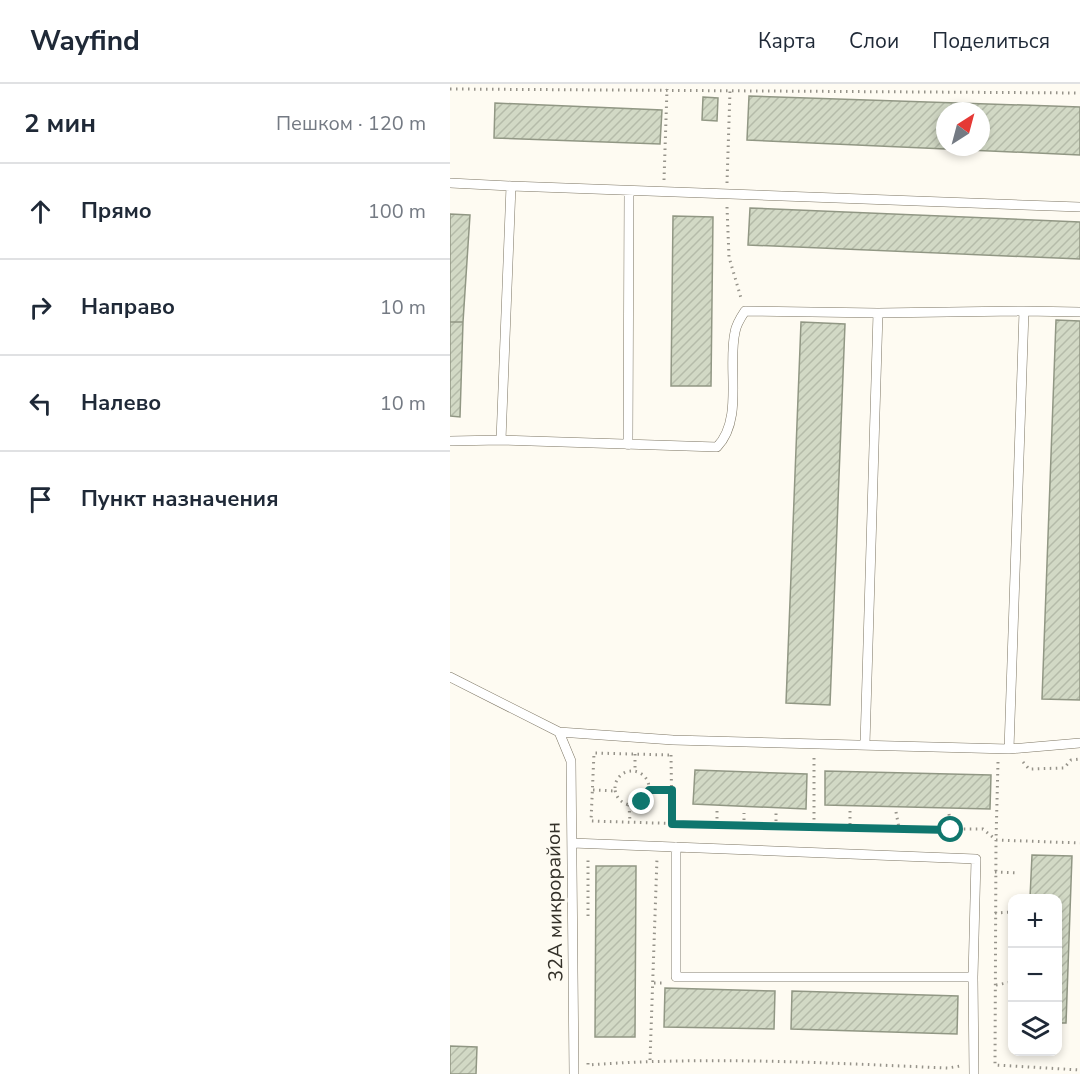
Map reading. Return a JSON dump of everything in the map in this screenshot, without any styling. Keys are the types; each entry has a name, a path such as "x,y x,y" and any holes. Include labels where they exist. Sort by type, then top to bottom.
{"lane":[{"path":"450,183 1080,207"},
{"path":"501,440 511,186"},
{"path":"628,445 629,191"},
{"path":"450,441 501,440 717,447 725,439 732,412 735,332 745,310 878,313 1080,312"},
{"path":"1009,749 1024,311"},
{"path":"865,744 878,313"},
{"path":"450,677 559,732 673,740 1009,749 1080,744"},
{"name":"32А микрорайон","path":"559,732 571,760 574,1074"},
{"path":"572,843 975,859 974,1074"},
{"path":"676,847 676,977 973,977"}],"path":[{"path":"450,89 1080,93"},
{"path":"664,192 667,89"},
{"path":"672,824 671,755 594,753 591,821 672,824 776,827 814,827 850,829 983,829 996,840 1080,843"},
{"path":"635,754 635,770"},
{"path":"814,758 814,827"},
{"path":"1021,760 1029,769 1064,768 1071,760 1080,759"},
{"path":"998,762 995,872 995,1065 1080,1070"},
{"path":"635,770 646,777 649,790 642,802 629,805 618,798 615,791 617,778 622,773 635,770"},
{"path":"592,790 615,791"},
{"path":"649,790 672,790"},
{"path":"629,805 630,822"},
{"path":"717,811 717,825"},
{"path":"850,811 850,829"},
{"path":"744,813 744,826"},
{"path":"776,813 776,827"},
{"path":"896,813 898,828"},
{"path":"949,814 951,830"},
{"path":"588,843 588,925"},
{"path":"650,1060 657,856"},
{"path":"995,872 1018,873"},
{"path":"996,913 1008,912"},
{"path":"654,983 665,984"},
{"path":"996,985 1008,983"},
{"path":"588,1053 588,1065 650,1060 948,1068 960,1066 965,1055"}],"building":[{"path":"749,96 936,102 936,149 747,140"},
{"path":"703,97 718,98 717,121 702,120"},
{"path":"495,103 662,110 660,144 494,138"},
{"path":"990,104 1080,107 1080,155 990,151"},
{"path":"750,208 1080,222 1080,259 748,245"},
{"path":"450,214 470,215 463,322 450,322"},
{"path":"673,216 713,217 711,386 671,386"},
{"path":"1056,320 1080,321 1080,700 1042,699"},
{"path":"450,322 463,322 460,417 450,416"},
{"path":"801,322 845,324 830,705 786,703"},
{"path":"695,770 807,774 806,809 693,804"},
{"path":"825,771 991,775 990,809 825,805"},
{"path":"1032,855 1072,856 1066,1023 1062,1023 1062,894 1030,894"},
{"path":"596,866 636,866 635,1037 595,1037"},
{"path":"665,988 775,991 774,1029 664,1027"},
{"path":"792,991 958,996 957,1034 791,1029"},
{"path":"450,1046 477,1047 476,1074 450,1074"}],"route":[{"path":"642,802 649,790 672,790 672,824 951,830"}]}
